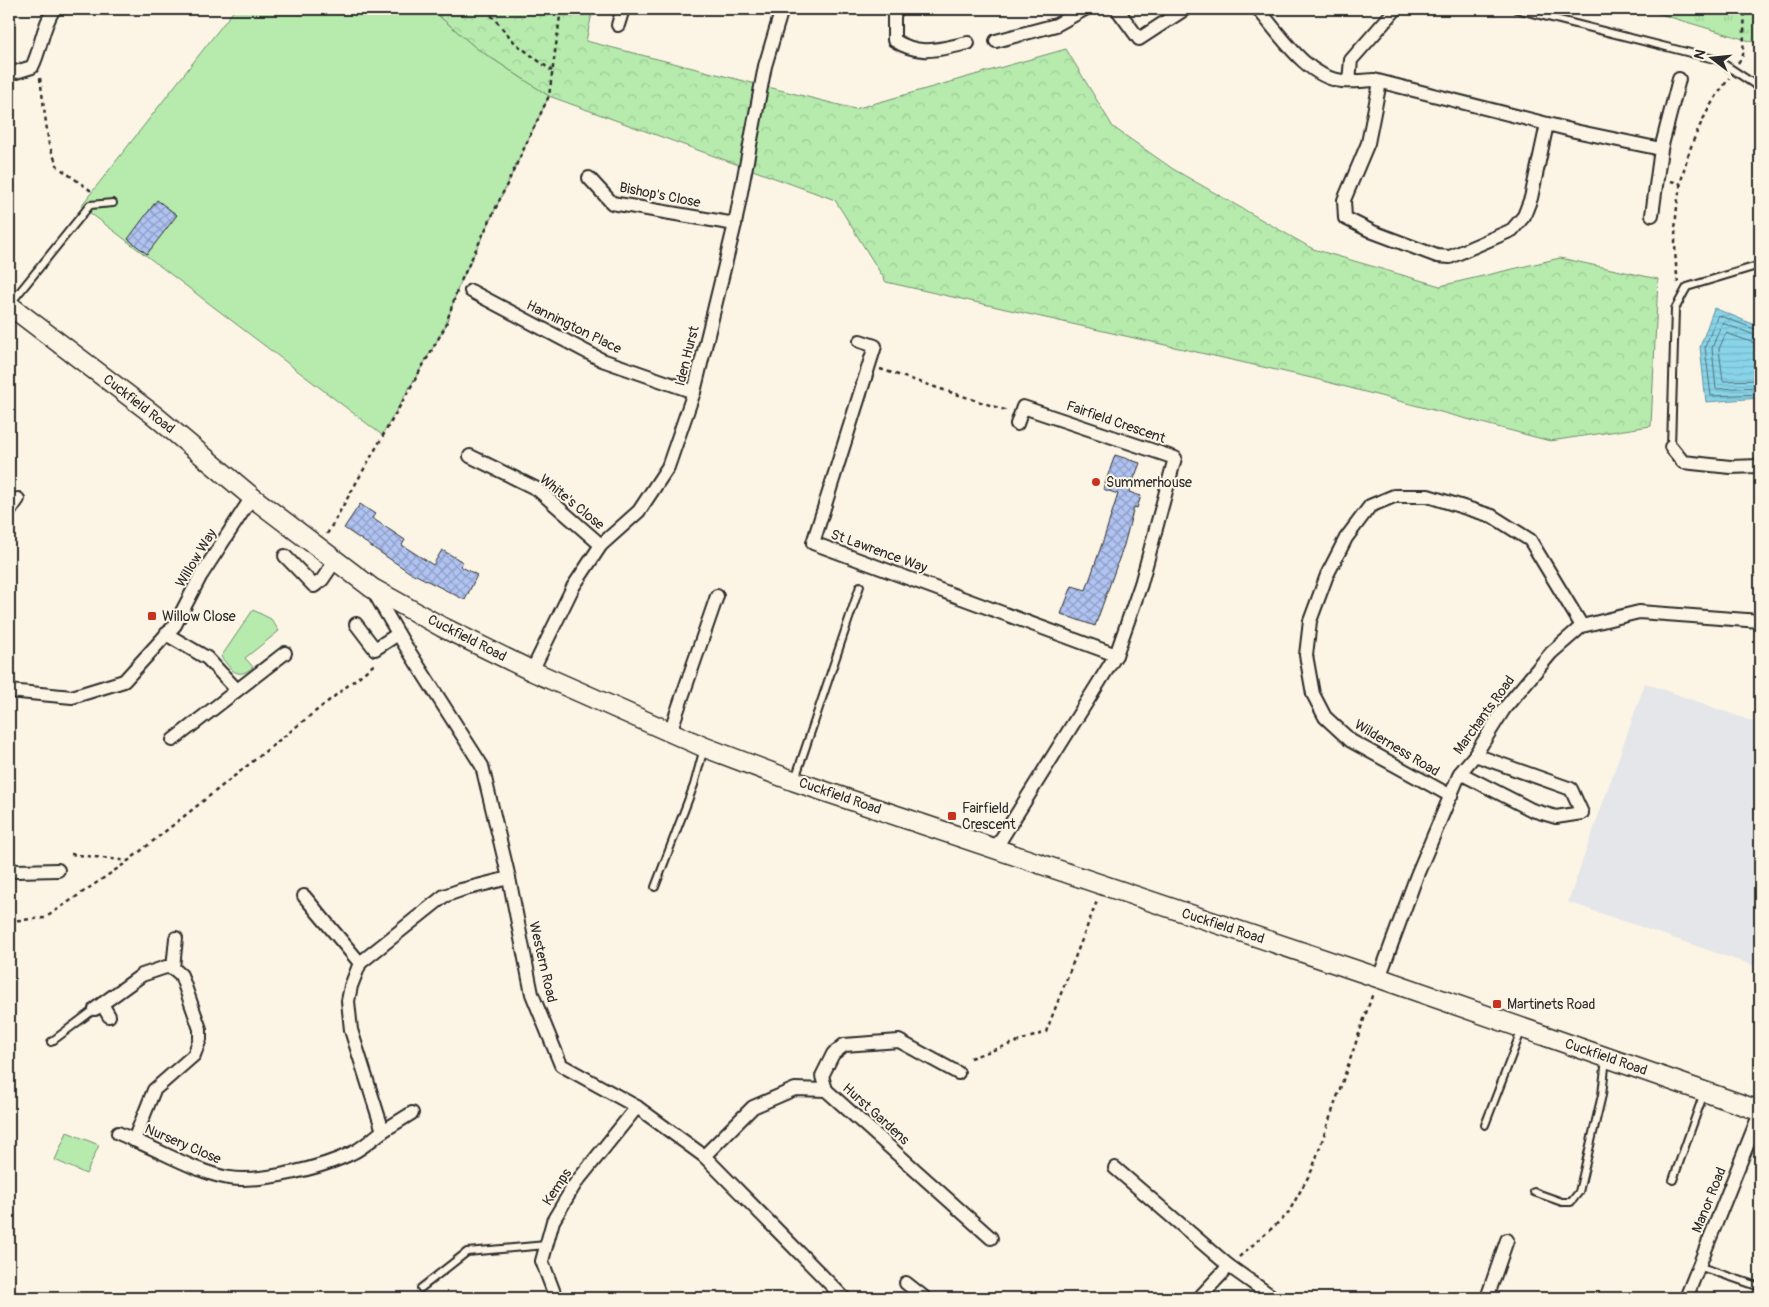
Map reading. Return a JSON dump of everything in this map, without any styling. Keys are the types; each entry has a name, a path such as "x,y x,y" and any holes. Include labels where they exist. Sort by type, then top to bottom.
{"street":[{"path":"9,70 16,72 32,67 37,57 45,23 54,9"},
{"path":"618,25 623,9"},
{"name":"Iden Hurst","path":"532,671 573,587 601,545 639,511 668,467 694,392 735,224 765,66 782,9"},
{"path":"896,9 894,40 907,48 925,52 968,43"},
{"path":"996,41 1056,24 1085,9"},
{"path":"1117,9 1139,40 1185,9"},
{"path":"1258,9 1300,57 1316,71 1341,81 1380,82 1547,124 1661,149"},
{"path":"1349,81 1351,60 1396,9"},
{"path":"1652,215 1661,149 1679,79"},
{"path":"1380,82 1368,143 1344,200 1345,218 1373,232 1437,256 1450,257 1512,230 1524,216 1547,124"},
{"name":"Bishop's Close","path":"589,178 612,203 735,224"},
{"name":"Hannington Place","path":"471,291 602,360 694,392"},
{"name":"Cuckfield Road","path":"9,305 154,414 252,497 372,588 442,627 532,671 704,747 794,781 1379,978 1760,1112"},
{"name":"St Lawrence Way","path":"860,341 876,346 813,543 1116,654"},
{"name":"Fairfield Crescent","path":"995,849 1116,654 1138,592 1176,458 1023,406 1018,420"},
{"path":"1671,447 1683,462 1730,467 1760,466"},
{"name":"White's Close","path":"470,456 537,489 601,545"},
{"name":"Wilderness Road","path":"1450,796 1351,741 1325,717 1313,694 1306,655 1310,621 1327,575 1346,538 1370,506 1394,496 1428,496 1492,516 1530,540 1582,626"},
{"name":"Willow Way","path":"9,692 72,697 124,682 174,625 200,577 252,497"},
{"path":"9,512 18,499"},
{"path":"285,556 314,586 322,580 335,561"},
{"name":"Western Road","path":"372,588 398,634 482,766 509,878 532,994 561,1065 637,1107 704,1156 844,1298"},
{"path":"670,732 717,596"},
{"name":"Marchants Road","path":"1379,978 1417,875 1460,773 1475,755 1504,709 1551,653 1582,626 1639,612 1760,621"},
{"path":"356,624 375,649 398,634"},
{"path":"166,634 207,658 237,690"},
{"path":"172,740 285,653"},
{"path":"1460,773 1532,810 1556,817 1582,814 1571,789 1475,755"},
{"path":"9,868 16,871 58,870"},
{"path":"383,1131 348,1019 348,1001 351,986 360,963 444,896 460,890 509,878"},
{"path":"304,896 360,963"},
{"path":"109,1016 98,1007 142,975 166,967 173,968 176,938"},
{"name":"Nursery Close","path":"173,968 181,975 200,1029 200,1039 194,1056 154,1090 134,1140 214,1174 246,1179 326,1165 354,1152 412,1113"},
{"path":"826,1090 822,1076 833,1054 844,1045 899,1041 958,1073"},
{"name":"Hurst Gardens","path":"704,1156 753,1107 795,1089 826,1090 991,1238"},
{"name":"Kemps","path":"556,1298 542,1261 553,1221 575,1184 637,1107"},
{"name":"Manor Road","path":"1686,1298 1760,1112"},
{"path":"118,1133 134,1140"},
{"path":"1115,1168 1229,1266 1274,1298"},
{"path":"1487,1298 1507,1240"},
{"path":"1199,1298 1229,1266"},
{"path":"906,1283 925,1298"}],"lane":[{"path":"1516,9 1718,60 1754,84 1760,91"},
{"path":"9,305 90,204 113,203"},
{"path":"1671,447 1675,308 1687,287 1760,265"},
{"path":"794,781 860,586"},
{"path":"655,888 694,785 704,747"},
{"path":"51,1042 98,1007"},
{"path":"1485,1125 1522,1028"},
{"path":"1534,1192 1562,1202 1571,1202 1579,1192 1602,1095 1606,1057"},
{"path":"1673,1180 1704,1092"},
{"path":"421,1288 467,1252 546,1245"},
{"path":"1698,1266 1760,1287"}],"path":[{"path":"486,9 515,43 552,70"},
{"path":"319,549 445,327 458,288 550,91 561,9"},
{"path":"1682,296 1674,253 1676,204 1691,146 1706,114 1743,54 1745,9"},
{"path":"37,57 49,145 58,167 90,190 90,204"},
{"path":"870,365 1018,420"},
{"path":"9,921 45,918 128,861 380,660"},
{"path":"71,854 128,861"},
{"path":"970,1058 1046,1032 1103,886"},
{"path":"1229,1266 1288,1215 1312,1170 1379,978"}],"shaded area":[{"path":"1645,683 1760,724 1760,968 1568,902"}],"green space":[{"path":"235,9 431,9 476,48 549,96 458,288 445,327 382,435 81,206"},
{"path":"431,9 593,9 586,41 855,109 1066,49 1113,127 1173,169 1313,249 1440,286 1560,258 1658,279 1651,426 1550,441 1316,379 886,282 835,200 549,96 476,48"},
{"path":"1643,9 1760,9 1760,44"},
{"path":"253,610 271,619 279,631 245,658 253,667 243,673 238,673 231,669 221,657"},
{"path":"67,1132 99,1145 86,1174 55,1160"}],"water":[{"path":"1714,308 1760,327 1760,398 1706,402 1700,347"}],"building":[{"path":"157,200 177,215 147,254 128,239"},
{"path":"1115,455 1140,463 1129,492 1141,496 1137,508 1134,507 1124,545 1095,626 1061,614 1072,586 1086,590 1103,541 1118,494 1103,489"},
{"path":"360,504 375,514 372,518 405,540 402,545 433,565 442,550 463,562 460,566 477,575 465,600 415,576 344,528"}],"place":[{"name":"Summerhouse","path":"1096,482"},
{"name":"Willow Close","path":"152,616"},
{"name":"Fairfield Crescent","path":"952,816"},
{"name":"Martinets Road","path":"1497,1004"}]}
